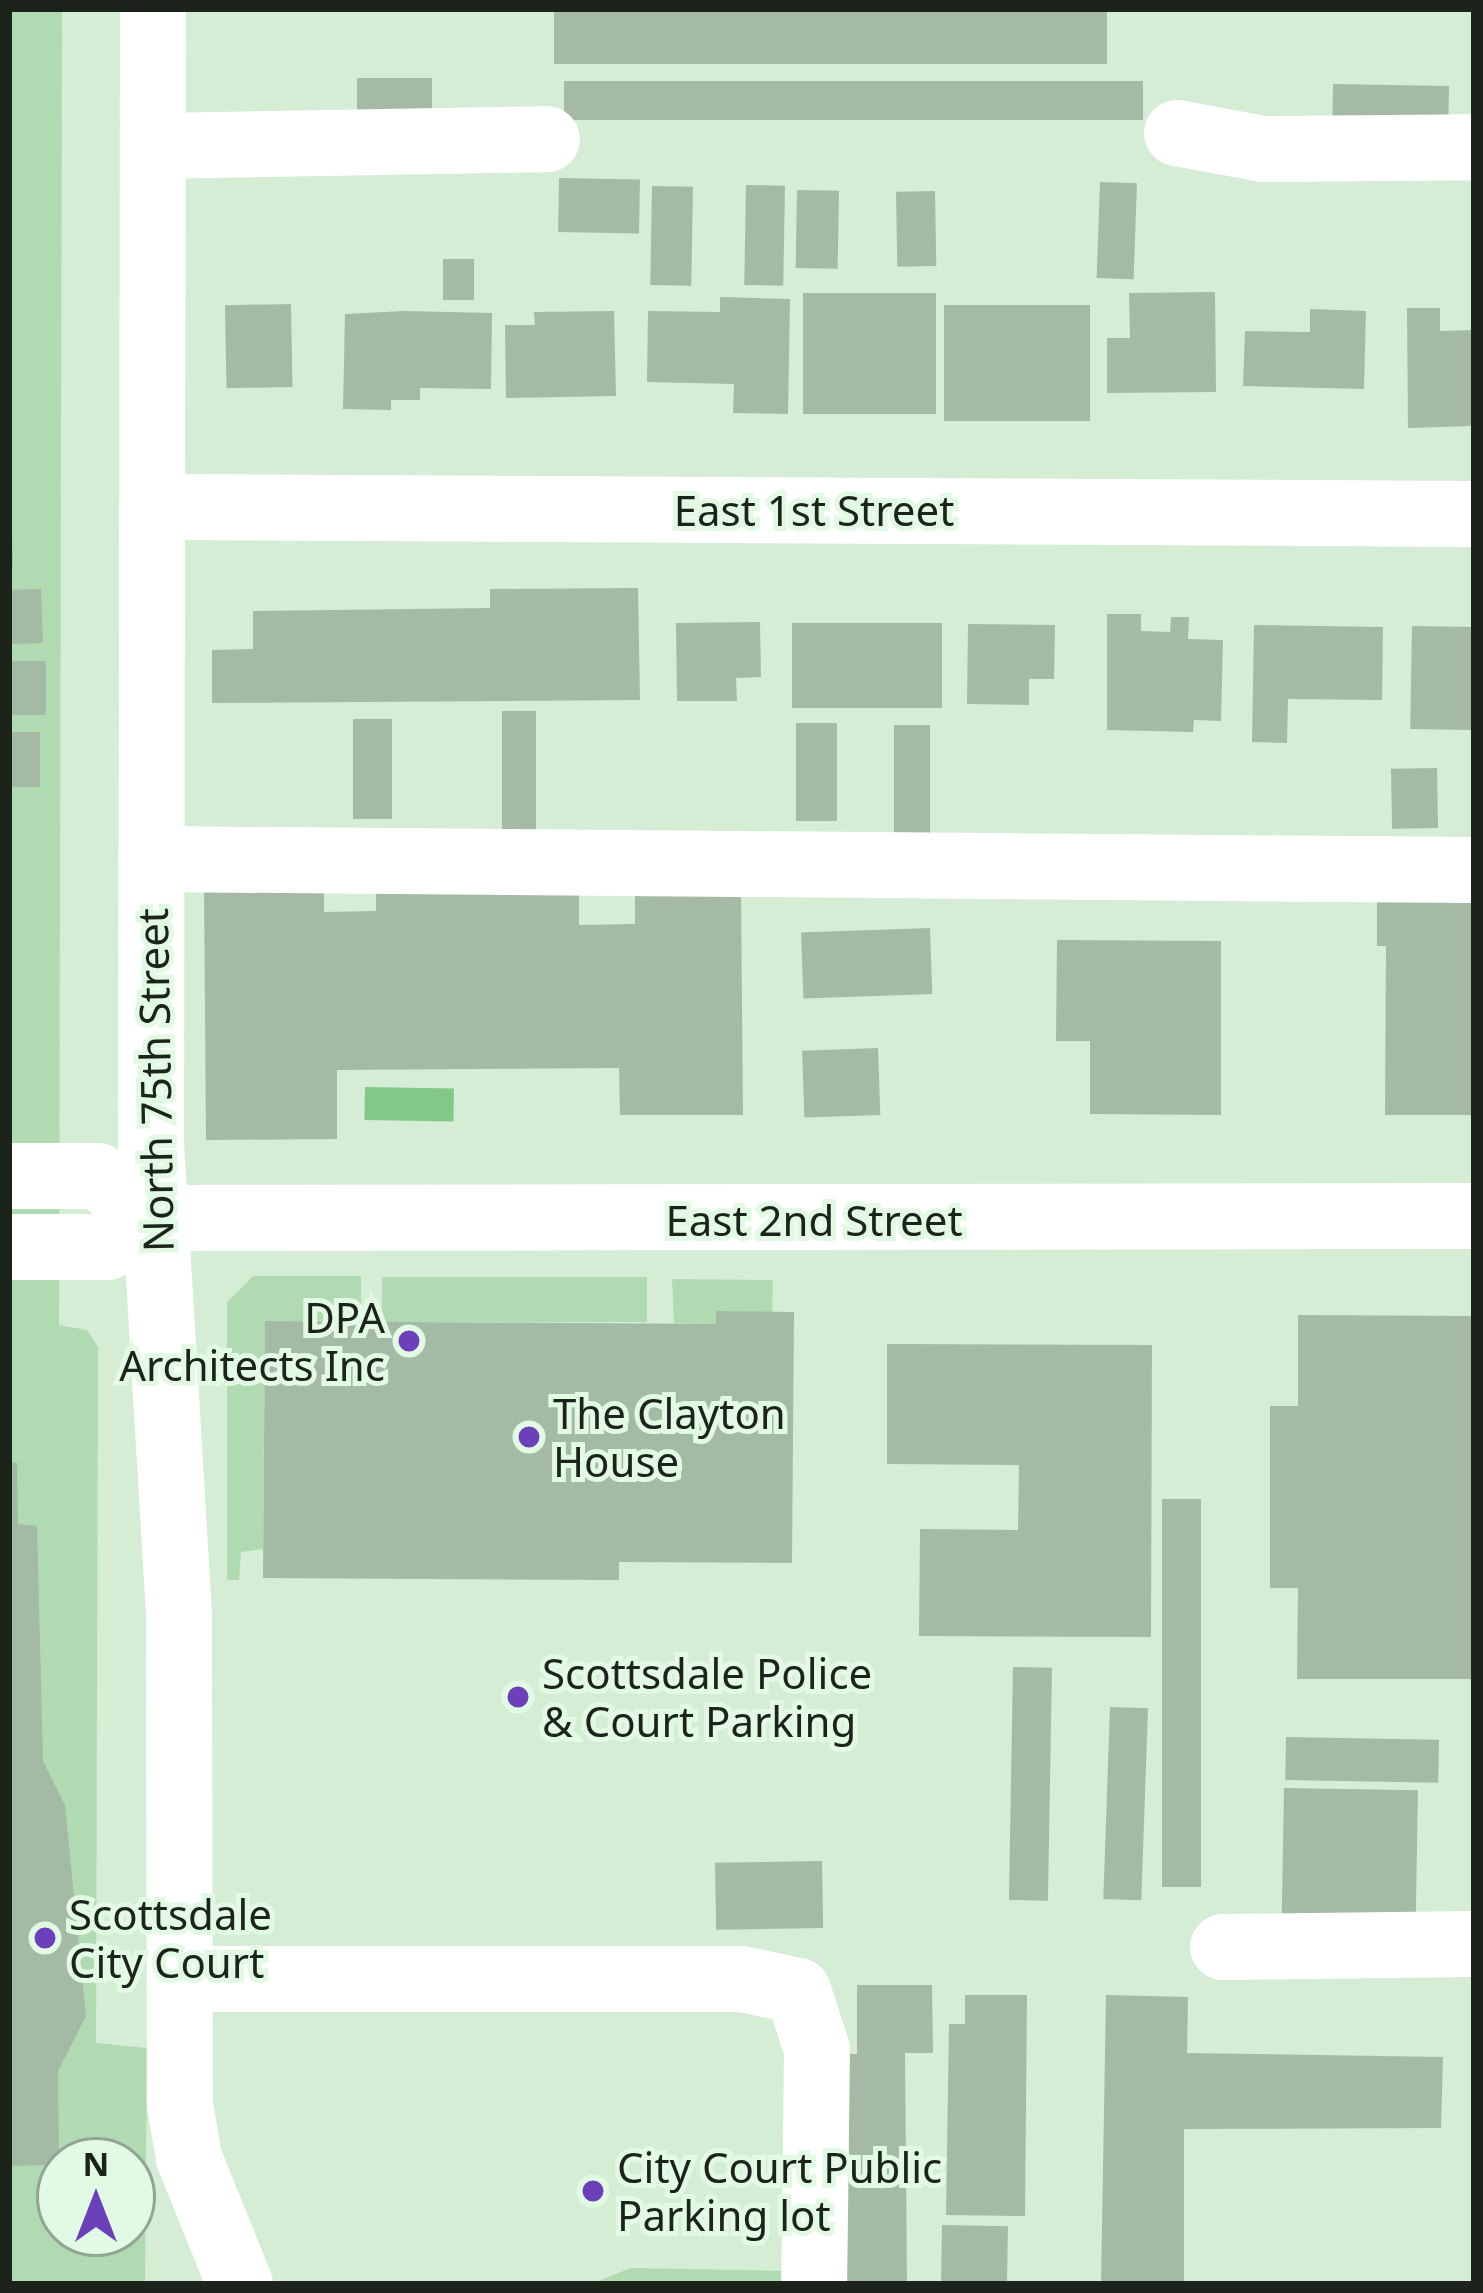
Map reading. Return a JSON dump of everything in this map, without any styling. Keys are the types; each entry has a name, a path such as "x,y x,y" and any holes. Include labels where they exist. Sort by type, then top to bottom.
{"street":[{"name":"North 75th Street","path":"153,9 154,1218 179,1617 180,2105 189,2158 240,2284"},
{"path":"1177,133 1263,149 1474,147"},
{"path":"155,146 547,140"},
{"name":"East 1st Street","path":"154,507 1474,514"},
{"path":"151,859 1474,870"},
{"path":"9,1176 98,1176 154,1218"},
{"name":"East 2nd Street","path":"9,1247 107,1247 154,1218 1474,1216"},
{"path":"1222,1947 1474,1944"},
{"path":"182,1979 742,1979 798,1991 817,2049 814,2284"}],"shaded area":[{"path":"9,9 62,9 59,1325 87,1330 98,1347 96,2043 147,2048 146,2137 36,2137 36,2257 145,2257 145,2284 9,2284"},
{"path":"365,1087 454,1089 453,1122 364,1120"},
{"path":"253,1276 361,1276 361,1321 265,1321 263,1549 241,1552 239,1580 227,1580 227,1302"},
{"path":"382,1277 647,1277 647,1322 382,1322"},
{"path":"672,1279 773,1280 772,1312 717,1311 716,1324 674,1323"},
{"path":"631,2268 794,2271 794,2284 591,2284"}],"building":[{"path":"554,9 1107,9 1107,64 554,64"},
{"path":"357,78 432,78 432,119 357,119"},
{"path":"564,81 1143,81 1143,120 564,120"},
{"path":"1333,84 1449,86 1448,128 1332,126"},
{"path":"559,178 640,179 639,233 558,232"},
{"path":"1100,182 1137,183 1134,279 1097,278"},
{"path":"746,185 785,186 783,286 744,285"},
{"path":"652,186 693,187 691,286 650,285"},
{"path":"797,190 839,191 838,269 796,268"},
{"path":"935,191 936,266 897,267 896,192"},
{"path":"443,259 474,259 474,300 443,300"},
{"path":"1215,292 1216,392 1107,393 1107,338 1130,338 1129,293"},
{"path":"803,293 936,293 936,414 803,414"},
{"path":"720,297 790,299 788,414 733,413 734,384 647,382 648,311 720,312"},
{"path":"291,304 292,387 226,388 225,305"},
{"path":"944,305 1090,305 1090,421 944,421"},
{"path":"1407,308 1440,308 1440,331 1474,330 1472,426 1408,428"},
{"path":"1310,309 1366,311 1364,389 1243,386 1245,331 1310,332"},
{"path":"614,311 616,396 506,398 505,325 535,325 534,312"},
{"path":"492,313 491,389 420,388 420,400 391,400 391,410 343,409 345,314"},
{"path":"12,527 13,569 9,569"},
{"path":"638,588 640,700 212,703 212,650 253,649 253,611 490,608 490,589"},
{"path":"41,589 43,643 11,644 9,590"},
{"path":"1107,614 1141,614 1141,631 1170,632 1171,617 1189,617 1188,639 1223,640 1221,721 1194,720 1193,732 1107,730"},
{"path":"760,622 761,677 736,678 737,701 677,701 676,623"},
{"path":"792,623 942,623 942,708 792,708"},
{"path":"968,624 1055,625 1054,679 1029,679 1029,705 967,704"},
{"path":"1254,625 1383,627 1382,700 1288,699 1287,743 1252,742"},
{"path":"1412,626 1474,627 1472,730 1410,729"},
{"path":"9,652 13,661 46,661 46,715 9,715"},
{"path":"502,711 536,711 536,838 502,838"},
{"path":"353,719 392,719 392,819 353,819"},
{"path":"796,723 837,723 837,821 796,821"},
{"path":"894,725 930,725 930,838 894,838"},
{"path":"9,732 40,732 40,787 9,787"},
{"path":"1437,768 1438,828 1392,829 1391,769"},
{"path":"204,886 324,886 324,912 376,911 376,890 579,889 579,925 635,924 635,893 741,893 743,1115 620,1115 619,1068 337,1070 337,1139 206,1140"},
{"path":"1377,886 1474,886 1474,1115 1385,1115 1386,946 1377,946"},
{"path":"930,928 932,994 803,998 801,933"},
{"path":"1057,940 1221,941 1221,1115 1090,1114 1090,1041 1056,1041"},
{"path":"878,1048 880,1115 804,1118 802,1051"},
{"name":"The Clayton House","path":"716,1311 794,1312 792,1563 619,1562 619,1580 263,1578 265,1321 716,1324"},
{"path":"1298,1315 1474,1316 1474,1679 1297,1679 1298,1588 1270,1588 1270,1406 1298,1406"},
{"path":"887,1344 1152,1345 1151,1637 919,1636 920,1529 1018,1530 1019,1465 887,1464"},
{"name":"Scottsdale City Court","path":"9,1462 17,1463 18,1524 37,1526 43,1761 65,1805 86,2016 58,2071 59,2137 36,2137 36,2165 9,2166"},
{"path":"1162,1499 1201,1499 1201,1887 1162,1887"},
{"path":"1013,1667 1052,1668 1048,1901 1009,1900"},
{"path":"1110,1707 1148,1708 1141,1900 1103,1899"},
{"path":"1286,1737 1439,1740 1438,1783 1285,1780"},
{"path":"1284,1788 1418,1790 1416,1919 1282,1917"},
{"path":"822,1861 823,1928 716,1930 715,1863"},
{"path":"857,1985 932,1985 933,2053 905,2053 907,2284 840,2284 838,2054 857,2054"},
{"path":"965,1995 1027,1995 1025,2216 946,2215 949,2024 965,2024"},
{"path":"1106,1995 1188,1997 1187,2053 1443,2057 1441,2128 1184,2129 1184,2284 1101,2284"},
{"path":"942,2225 1008,2226 1007,2284 941,2284"}],"place":[{"name":"DPA Architects Inc","path":"409,1341"},
{"name":"The Clayton House","path":"529,1437"},
{"name":"Scottsdale Police & Court Parking","path":"518,1697"},
{"name":"Scottsdale City Court","path":"45,1938"},
{"name":"City Court Public Parking lot","path":"593,2191"}]}
